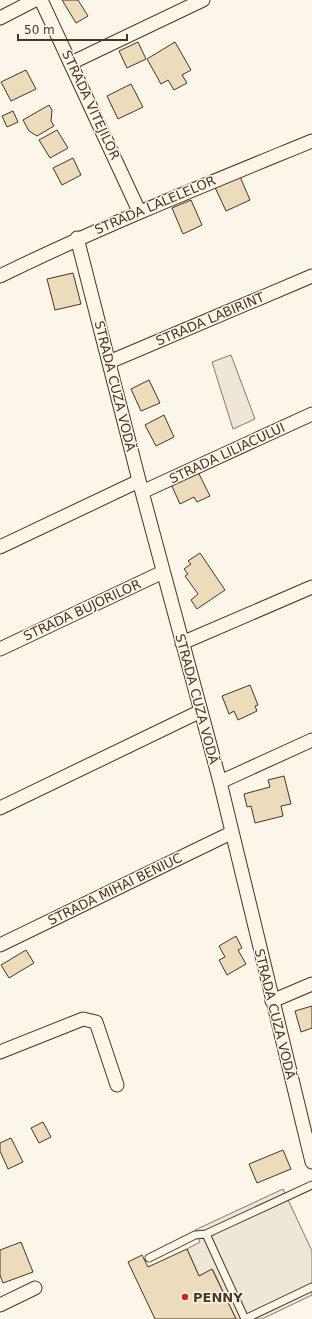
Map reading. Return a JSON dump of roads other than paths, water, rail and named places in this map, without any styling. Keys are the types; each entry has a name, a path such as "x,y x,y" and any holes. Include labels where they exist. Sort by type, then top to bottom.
{"street":[{"path":"0,18 35,0"},
{"name":"STRADA VITEJILOR","path":"41,0 139,211"},
{"path":"71,63 203,0"},
{"name":"STRADA LALELELOR","path":"0,276 77,238 139,211 312,141"},
{"name":"STRADA CUZA VODĂ","path":"77,238 163,572 220,782 231,833 312,1162"},
{"name":"STRADA LABIRINT","path":"109,362 312,276"},
{"name":"STRADA LILIACULUI","path":"0,547 312,414"},
{"name":"STRADA BUJORILOR","path":"0,648 163,572"},
{"path":"182,643 312,587"},
{"path":"0,808 201,711"},
{"path":"220,782 312,740"},
{"name":"STRADA MIHAI BENIUC","path":"0,945 231,833"},
{"path":"272,1001 312,984"},
{"path":"0,1052 83,1019 96,1022 118,1085"},
{"path":"0,1304 35,1288"}],"lane":[{"path":"149,1258 195,1236 206,1234 312,1185"},
{"path":"206,1234 245,1319 312,1287"}],"place":[{"name":"PENNY","path":"185,1297"}]}
